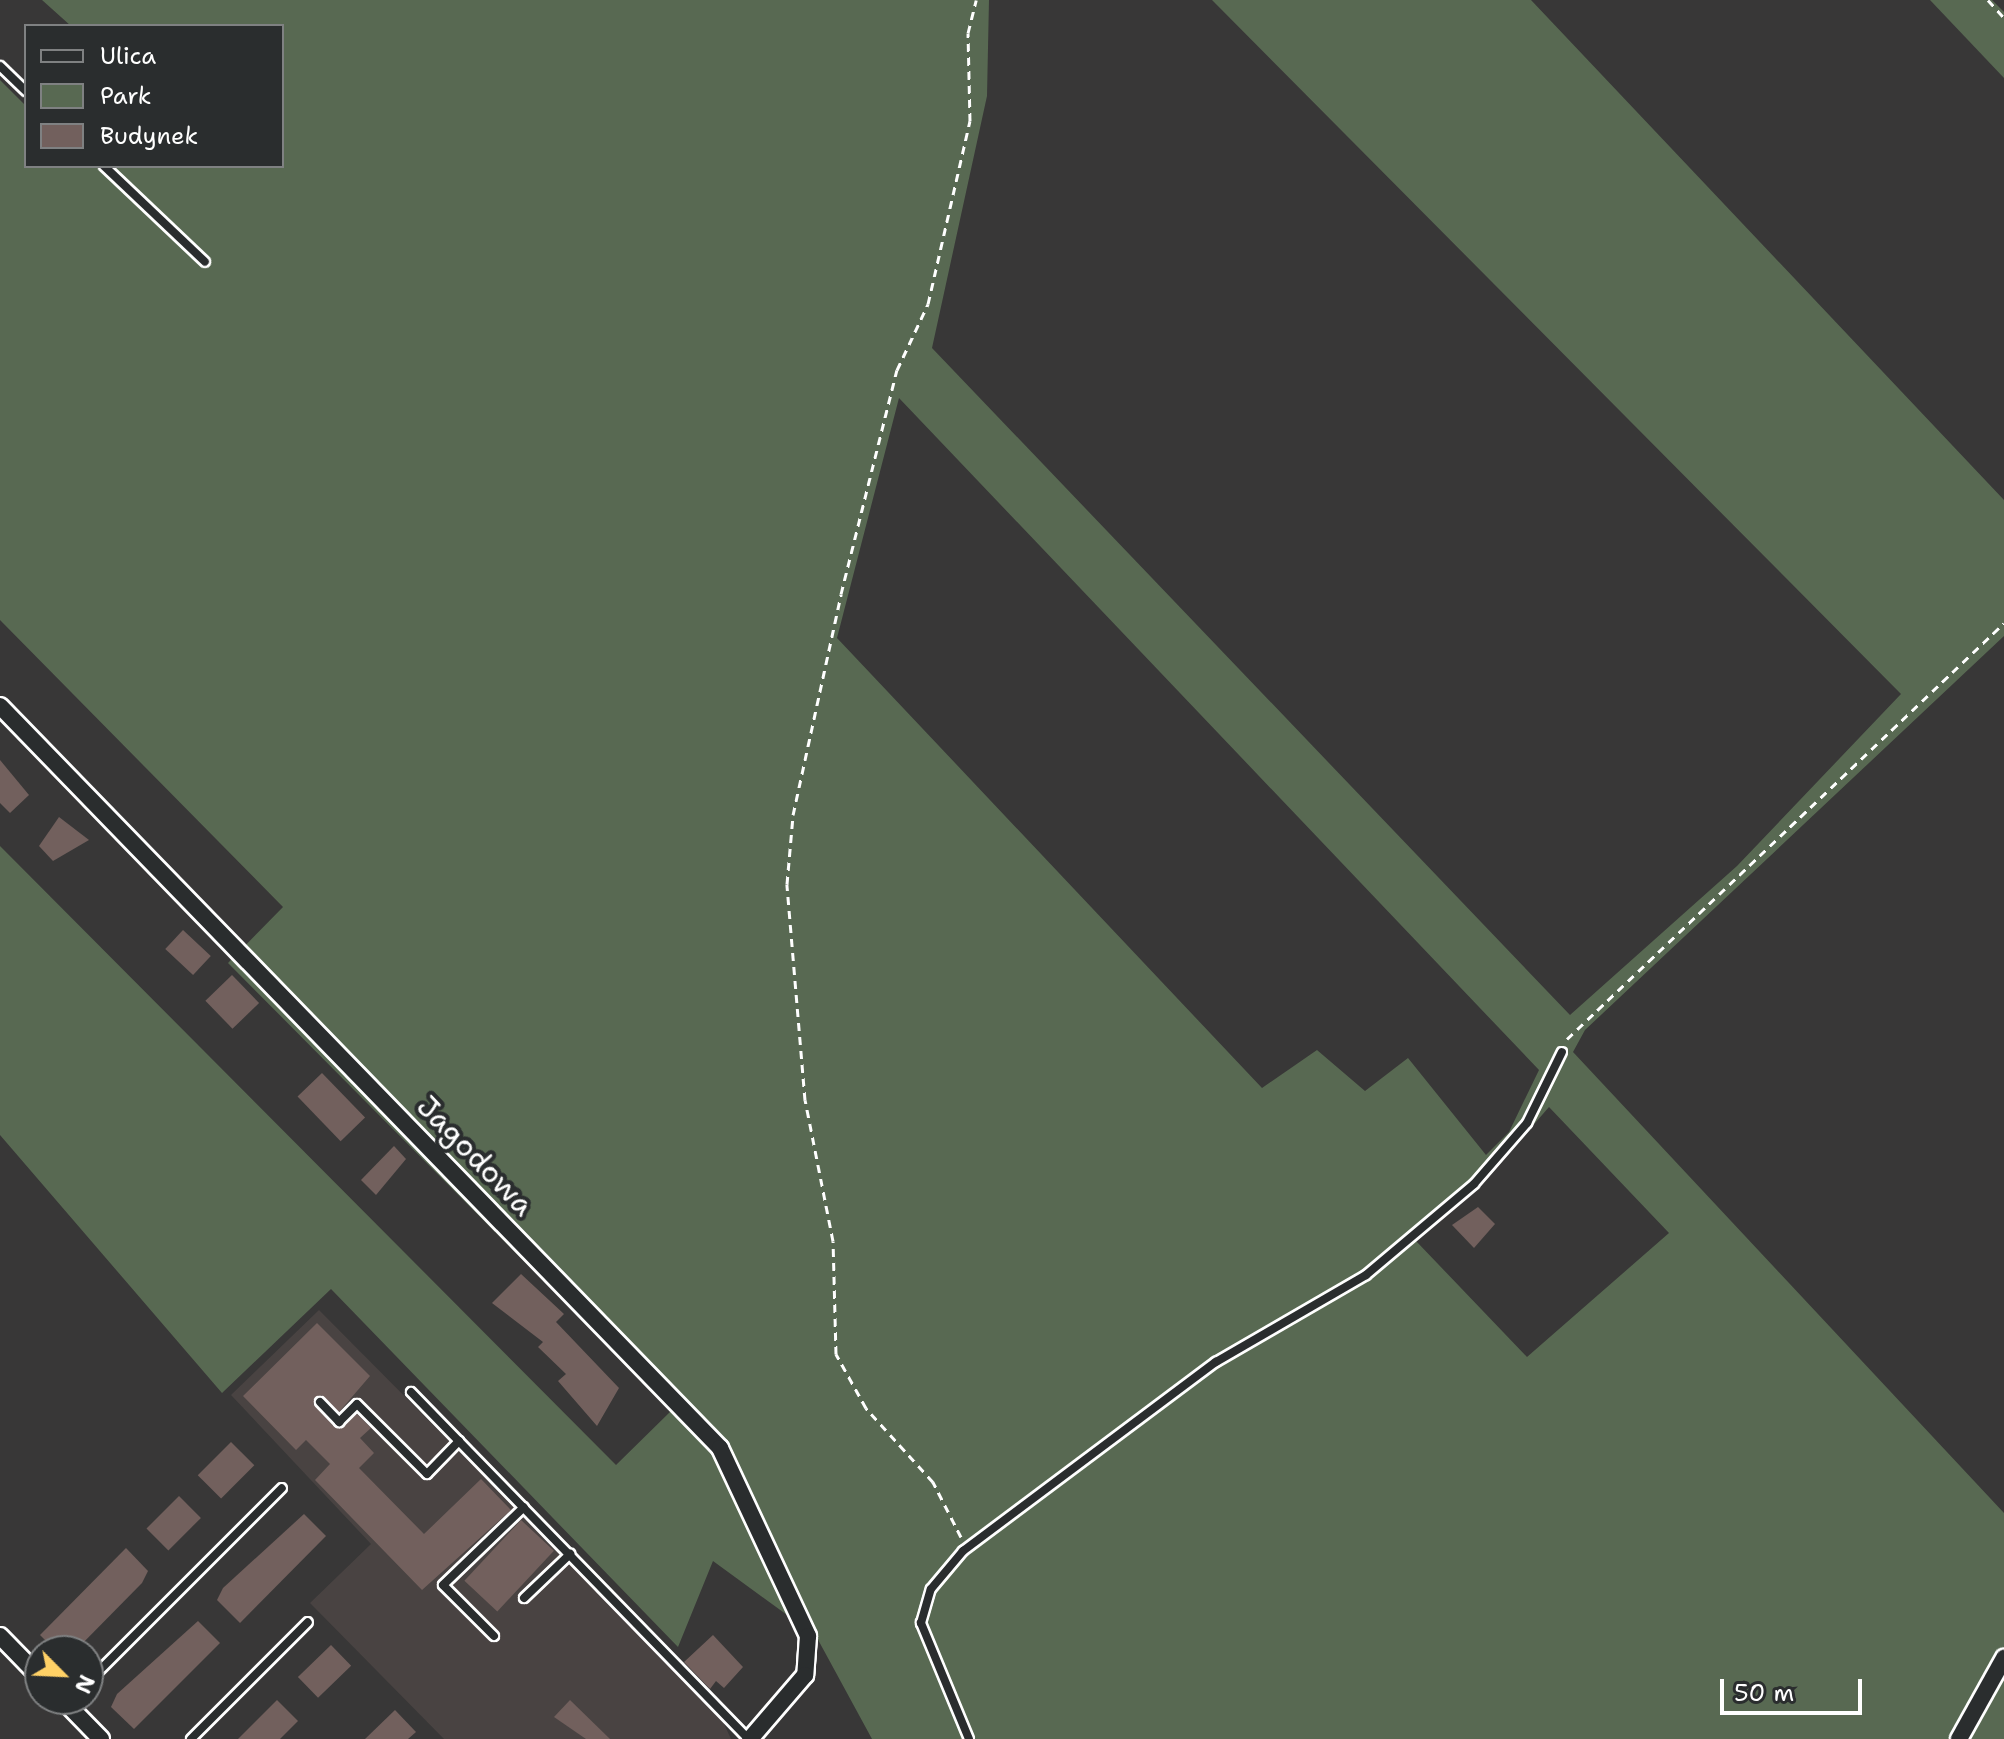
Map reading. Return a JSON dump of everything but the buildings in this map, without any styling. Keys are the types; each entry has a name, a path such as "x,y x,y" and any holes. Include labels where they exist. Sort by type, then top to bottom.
{"street":[{"name":"Jagodowa","path":"0,706 720,1448 808,1636 805,1675 791,1696 750,1739"},
{"path":"0,1636 24,1661"},
{"path":"1959,1739 2004,1658"},
{"path":"79,1715 101,1739"}],"lane":[{"path":"0,66 24,89"},
{"path":"106,168 205,262"},
{"path":"969,1739 921,1623 931,1589 963,1551 1216,1362 1366,1275 1474,1184 1527,1123 1562,1052"},
{"path":"411,1392 750,1739"},
{"path":"320,1402 339,1422 357,1404 427,1474 459,1441"},
{"path":"104,1666 282,1488"},
{"path":"494,1636 443,1585 524,1507"},
{"path":"524,1598 570,1554"},
{"path":"191,1739 308,1622"}],"path":[{"path":"963,1551 933,1482 866,1408 836,1354 833,1241 805,1100 787,884 793,815 841,594 897,370 928,304 970,121 968,33 976,0"},
{"path":"1988,0 2004,18"},
{"path":"1562,1052 1570,1033 2004,623"}],"shaded area":[{"path":"319,1310 719,1713 731,1739 444,1739 310,1603 371,1544 231,1395"}],"green space":[{"path":"42,0 989,0 987,96 932,348 1570,1015 1737,866 1901,694 1212,0 1531,0 2004,500 2004,636 1585,1030 1573,1052 2004,1513 2004,1739 872,1739 816,1636 713,1561 678,1647 331,1289 222,1393 0,1135 0,846 616,1465 672,1410 228,963 283,907 0,620 0,80 24,104 24,168 284,168 284,24 69,24","holes":["899,398 1539,1070 1509,1132 1486,1155 1408,1058 1365,1091 1317,1050 1262,1088 837,638","1549,1107 1669,1233 1527,1357 1416,1241 1484,1182"]},
{"path":"1930,0 1992,0 2004,12 2004,78"}]}
